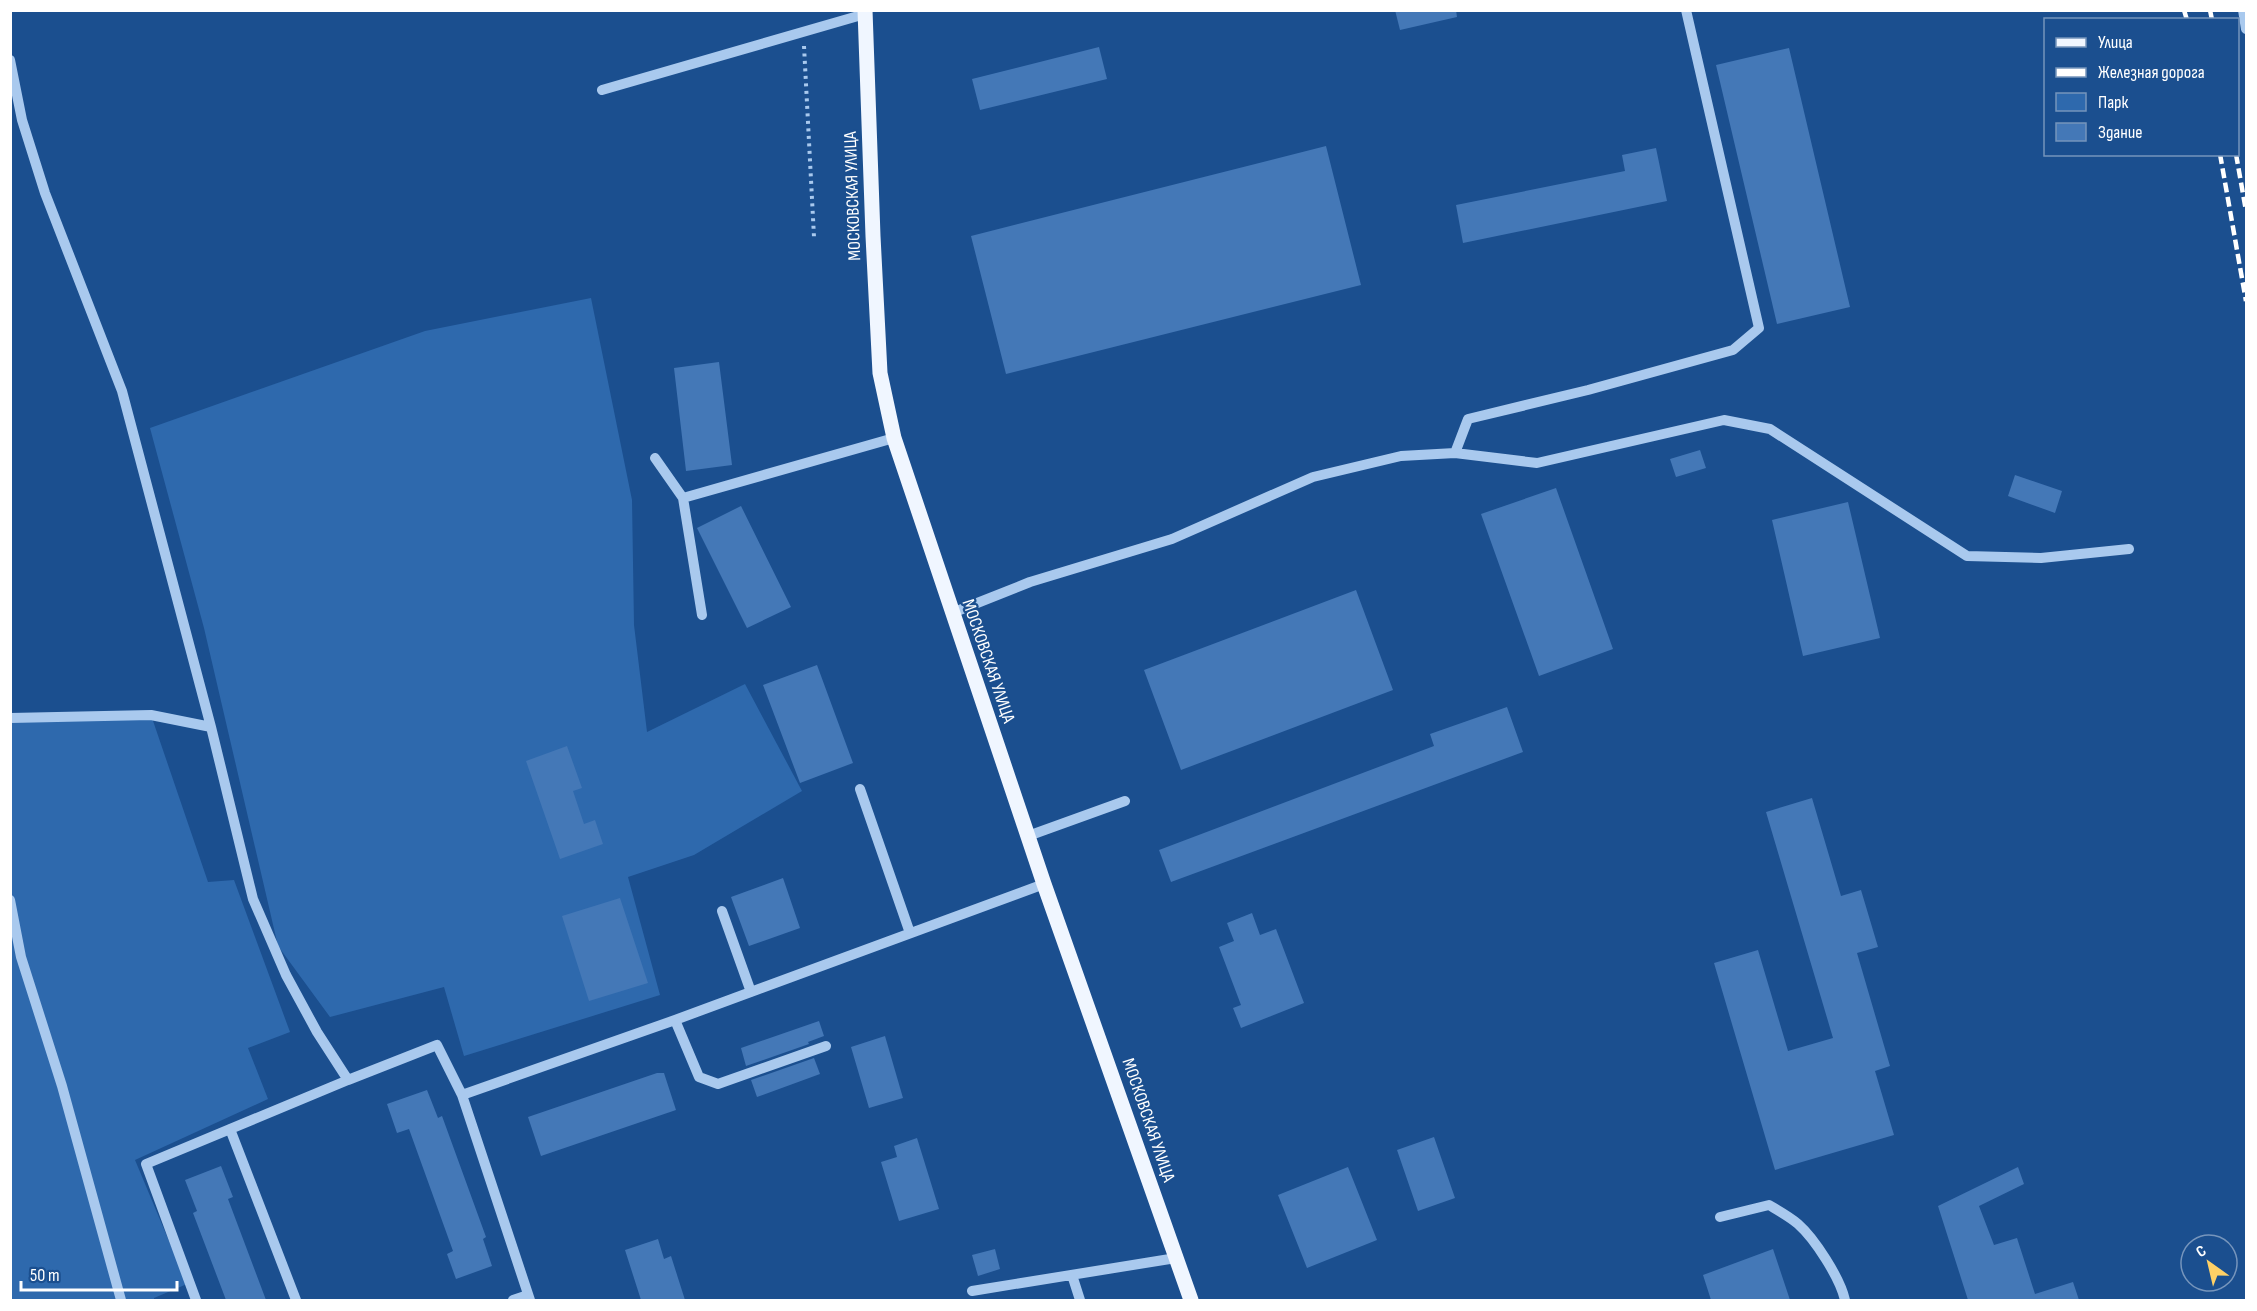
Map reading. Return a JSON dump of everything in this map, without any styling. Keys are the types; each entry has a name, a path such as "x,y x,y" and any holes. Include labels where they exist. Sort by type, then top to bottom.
{"main road":[{"name":"МОСКОВСКАЯ УЛИЦА","path":"865,12 880,372 894,438 1044,884 1191,1300"}],"street":[{"path":"1455,453 1468,419 1588,390 1733,350 1759,328 1686,10"},
{"path":"2243,10 2247,29"},
{"path":"602,90 865,12"},
{"path":"10,60 22,120 45,193 122,391 211,727 253,898 286,975 317,1032 348,1080"},
{"path":"952,613 1030,582 1172,539 1313,477 1401,456 1455,453 1537,463 1724,420 1770,429 1967,556 2041,558 2129,549"},
{"path":"683,498 894,438"},
{"path":"655,458 683,498 702,615"},
{"path":"10,718 151,715 211,727"},
{"path":"860,789 910,933"},
{"path":"1028,836 1125,801"},
{"path":"462,1095 675,1020 1044,884"},
{"path":"10,900 21,957 62,1086 121,1300"},
{"path":"723,911 751,992"},
{"path":"675,1020 699,1077 718,1084 826,1046"},
{"path":"196,1300 146,1164 437,1044 462,1095 529,1298 513,1300"},
{"path":"230,1129 296,1300"},
{"path":"1720,1217 1769,1205 1798,1224 1820,1251 1842,1286 1845,1300"},
{"path":"972,1291 1176,1258"},
{"path":"1072,1275 1080,1300"}],"path":[{"path":"804,31 814,237"}],"green space":[{"path":"591,298 632,500 634,625 647,732 745,684 802,791 694,855 628,877 660,995 464,1056 444,987 330,1017 278,946 204,628 150,428 425,331"},
{"path":"151,715 208,882 234,880 290,1032 248,1048 268,1099 135,1160 187,1284 154,1300 11,1300 10,718"}],"building":[{"path":"1395,10 1456,10 1457,17 1400,30"},
{"path":"1099,47 1107,79 980,110 972,79"},
{"path":"1789,48 1850,307 1777,324 1716,65"},
{"path":"1326,146 1361,285 1006,374 971,236"},
{"path":"1656,148 1667,201 1463,243 1456,205 1625,171 1622,155"},
{"path":"719,362 732,465 686,471 674,368"},
{"path":"1700,450 1706,468 1676,477 1670,459"},
{"path":"2015,475 2062,491 2055,513 2008,496"},
{"path":"1556,488 1613,649 1539,676 1481,514"},
{"path":"1848,502 1880,638 1803,656 1772,520"},
{"path":"741,506 791,607 747,628 697,528"},
{"path":"1356,590 1393,690 1181,770 1144,670"},
{"path":"817,665 853,763 800,783 763,685"},
{"path":"1507,707 1523,752 1171,882 1159,850 1434,746 1430,734"},
{"path":"567,746 582,788 573,791 584,824 595,820 603,844 560,859 526,761"},
{"path":"1812,798 1841,896 1861,890 1878,947 1857,953 1890,1066 1875,1071 1894,1135 1775,1170 1714,963 1758,950 1788,1051 1833,1038 1766,812"},
{"path":"783,878 800,928 749,946 731,897"},
{"path":"620,898 648,983 589,1001 562,916"},
{"path":"1252,913 1260,935 1276,929 1304,1003 1241,1028 1233,1008 1241,1005 1219,947 1234,941 1227,923"},
{"path":"819,1021 824,1036 808,1042 809,1044 746,1066 741,1048"},
{"path":"885,1036 903,1098 869,1108 851,1047"},
{"path":"814,1058 820,1074 757,1097 751,1080"},
{"path":"657,1073 664,1073 676,1110 541,1156 528,1117"},
{"path":"427,1090 438,1118 442,1116 486,1237 483,1239 492,1266 456,1279 447,1254 453,1251 409,1129 397,1133 387,1104"},
{"path":"1434,1137 1455,1198 1418,1211 1397,1150"},
{"path":"917,1138 939,1209 899,1221 881,1162 897,1157 894,1146"},
{"path":"221,1166 233,1197 228,1199 266,1300 226,1300 193,1213 197,1211 185,1180"},
{"path":"1348,1167 1377,1240 1307,1268 1278,1195"},
{"path":"2018,1167 2024,1184 1979,1206 1994,1245 2017,1238 2035,1294 2073,1282 2079,1300 1968,1300 1938,1206"},
{"path":"658,1239 664,1259 671,1256 685,1300 641,1300 625,1250"},
{"path":"995,1249 1000,1269 978,1276 972,1255"},
{"path":"1773,1249 1790,1300 1711,1300 1703,1275"}],"railway":[{"path":"2184,10 2186,18"},
{"path":"2210,10 2212,18"},
{"path":"2220,156 2246,301"},
{"path":"2236,156 2246,211"}]}
